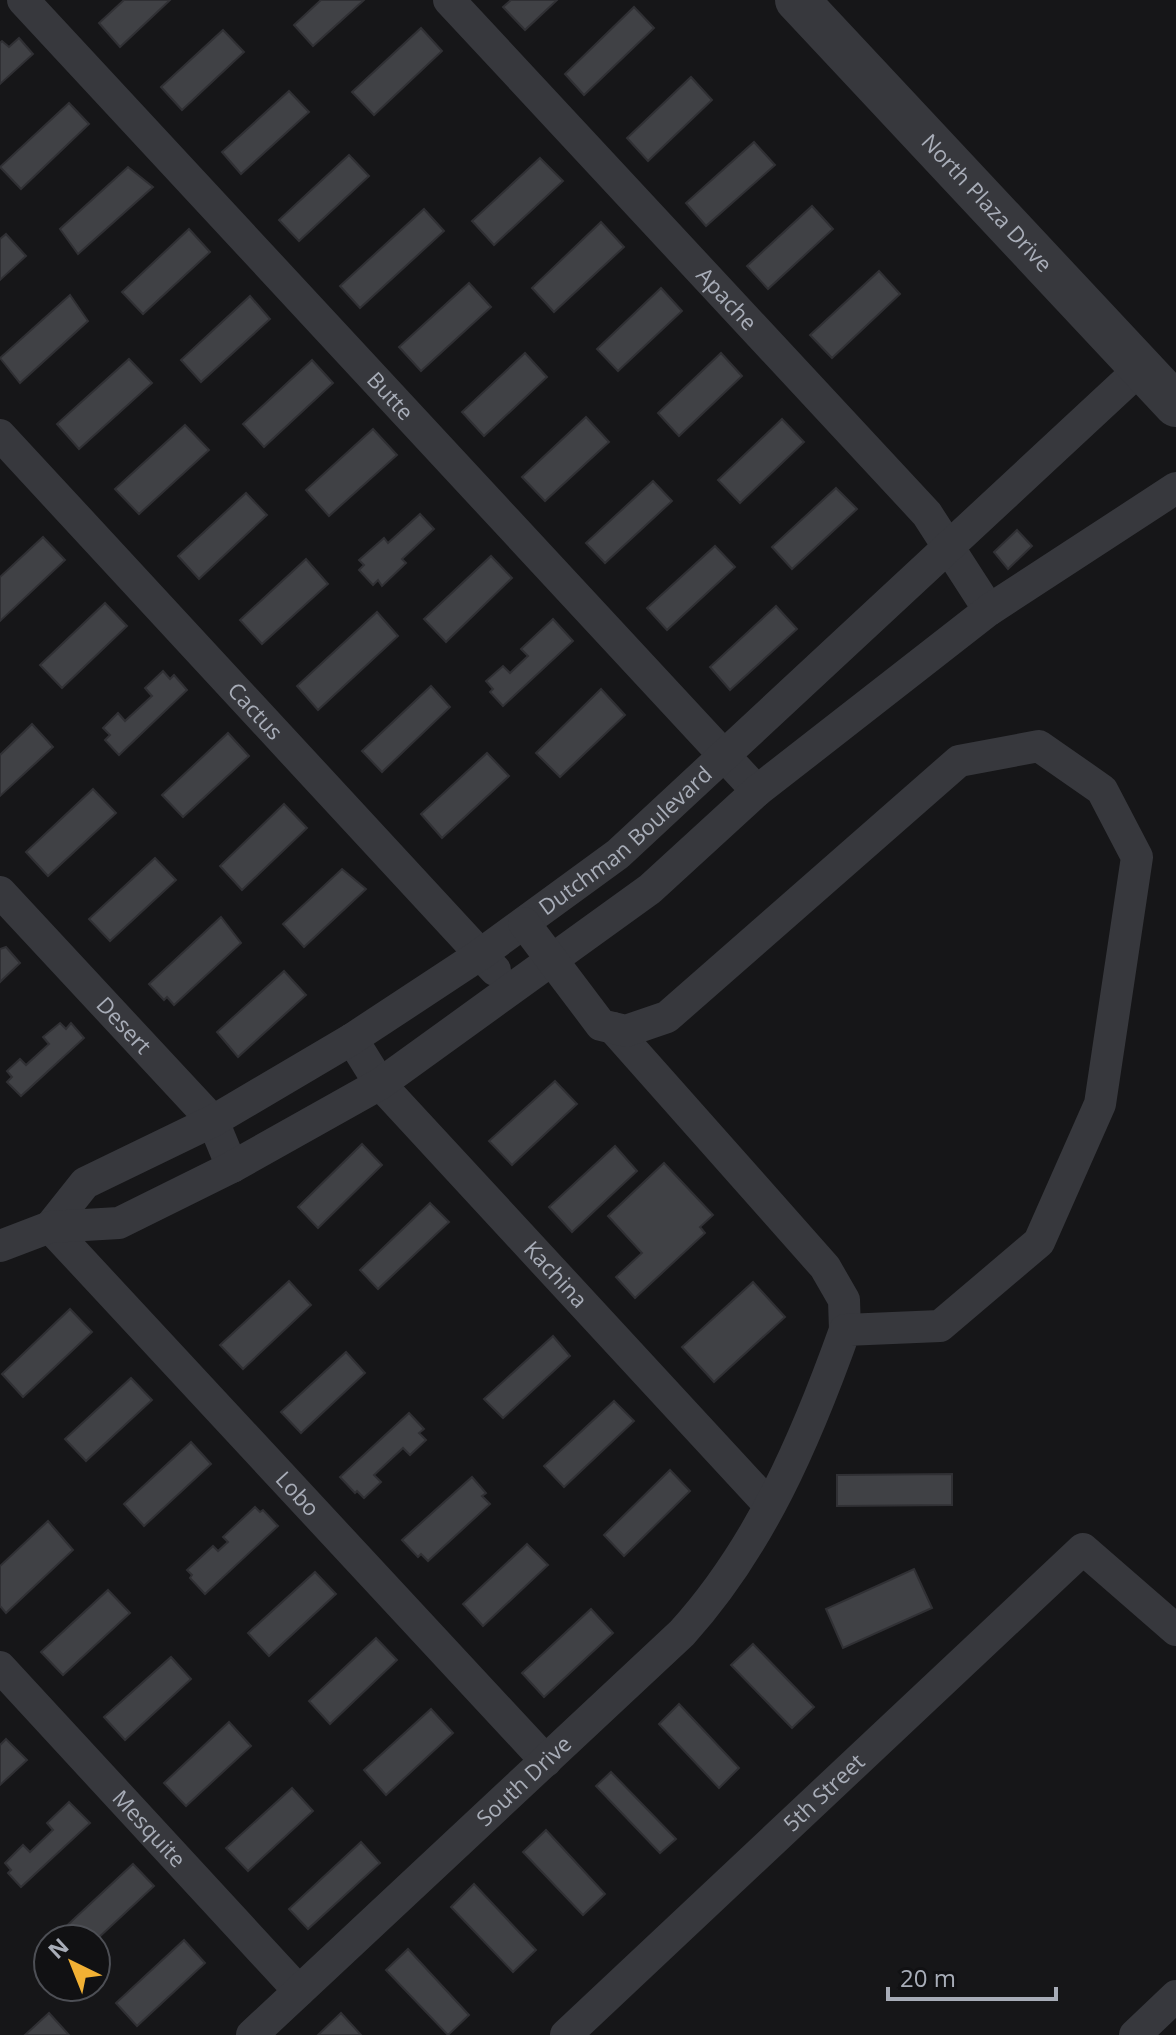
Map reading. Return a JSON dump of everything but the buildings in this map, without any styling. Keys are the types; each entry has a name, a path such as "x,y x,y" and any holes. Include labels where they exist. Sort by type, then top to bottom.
{"street":[{"name":"North Plaza Drive","path":"797,0 1176,405"}],"lane":[{"name":"Butte","path":"23,0 757,791"},
{"name":"Apache","path":"449,0 927,514 989,610"},
{"name":"Dutchman Boulevard","path":"50,1227 85,1183 213,1121 352,1039 481,954 618,854 726,757 946,546 1141,368"},
{"name":"Cactus","path":"0,435 511,988"},
{"name":"Dutchman Boulevard","path":"0,1246 50,1227 119,1223 232,1167 380,1084 650,889 757,791 989,610 1176,488"},
{"path":"524,923 601,1025 626,1031 667,1017 959,761 1039,746 1102,790 1137,857 1100,1104 1039,1242 940,1326 845,1330 844,1300 825,1267 613,1028"},
{"name":"Desert","path":"0,892 213,1121 232,1167"},
{"name":"Kachina","path":"352,1039 380,1084 769,1505"},
{"name":"Lobo","path":"50,1227 546,1761"},
{"name":"South Drive","path":"252,2035 682,1633 718,1593 811,1426 845,1330"},
{"name":"5th Street","path":"566,2035 1083,1549 1176,1630"},
{"name":"Mesquite","path":"0,1667 299,1991"},
{"path":"1135,2035 1176,1996"}]}
